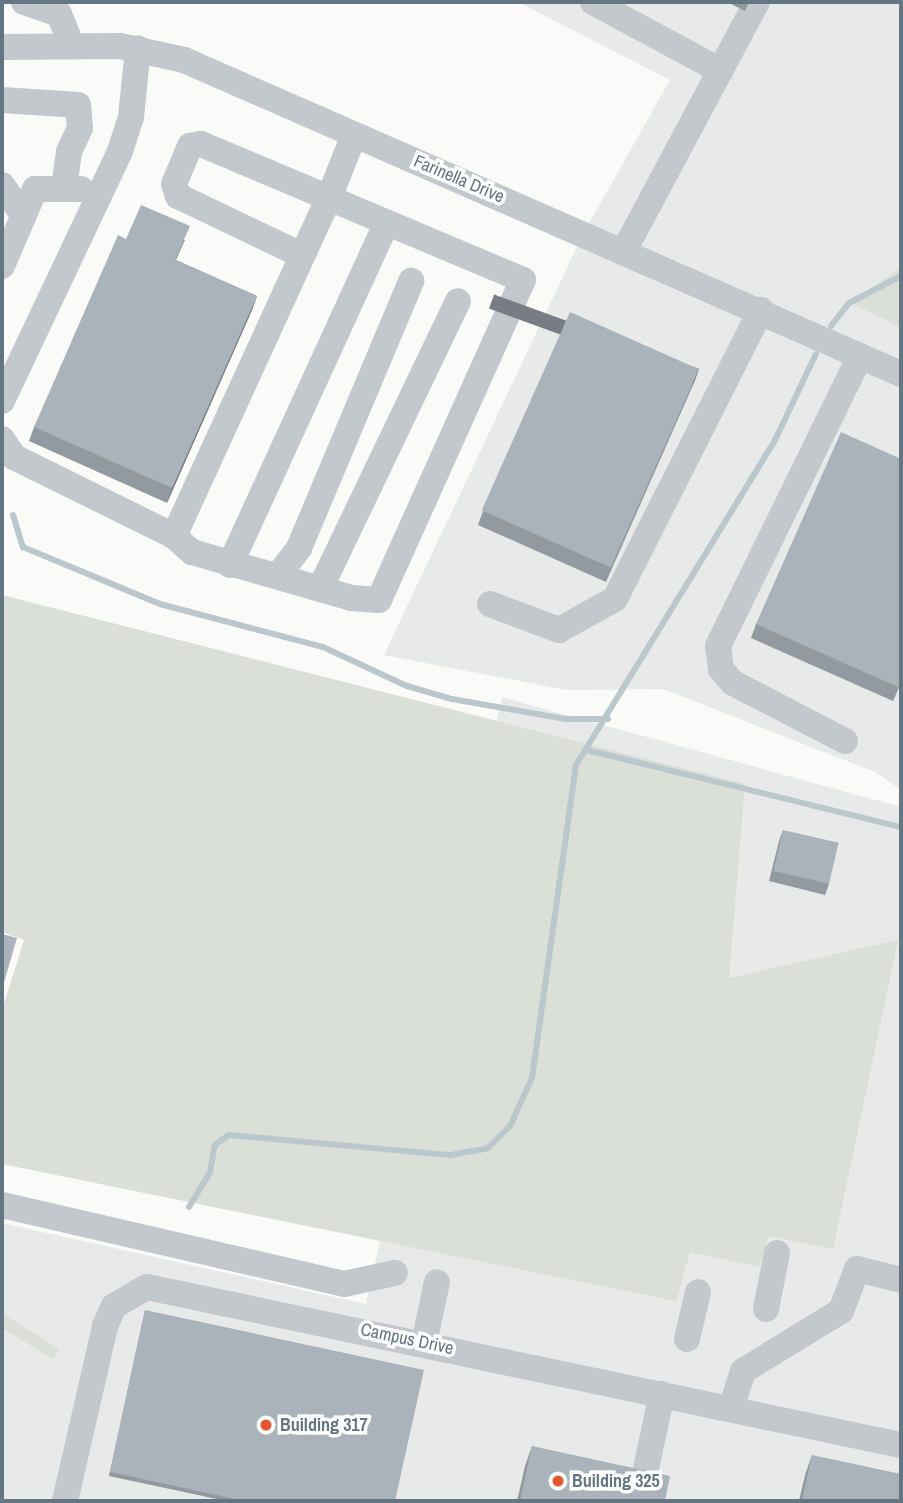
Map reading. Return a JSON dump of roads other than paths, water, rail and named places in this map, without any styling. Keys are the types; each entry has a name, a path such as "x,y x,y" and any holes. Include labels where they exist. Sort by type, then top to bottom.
{"street":[{"path":"24,2 59,14 72,46"},
{"path":"593,2 721,71"},
{"path":"625,250 757,2"},
{"name":"Farinella Drive","path":"2,47 138,48 184,60 625,250 901,374"},
{"path":"2,400 131,117 138,48"},
{"path":"2,100 78,105 80,128 69,152 64,186"},
{"path":"174,536 354,135"},
{"path":"6,452 174,536 192,552 320,589 379,600 523,280 201,144 190,146 174,184 178,196 301,255"},
{"path":"2,185 23,215"},
{"path":"2,266 35,190 64,186 98,191"},
{"path":"230,565 386,224"},
{"path":"279,575 299,548 411,281"},
{"path":"320,589 458,301"},
{"path":"490,604 559,630 615,600 761,310"},
{"path":"845,741 733,683 721,669 718,646 860,356"},
{"path":"2,1205 344,1284 394,1273"},
{"path":"766,1309 777,1253"},
{"path":"731,1408 743,1371 841,1311 857,1269 901,1280"},
{"path":"424,1343 437,1282"},
{"name":"Campus Drive","path":"65,1501 104,1326 131,1292 165,1287 901,1445"},
{"path":"687,1339 698,1292"},
{"path":"374,1364 381,1333"},
{"path":"642,1487 662,1394"}],"waterway":[{"path":"831,326 849,303 901,276"},
{"path":"189,1207 210,1172 215,1145 229,1135 450,1155 488,1148 510,1126 532,1078 576,765 775,440 816,354"},
{"path":"13,515 23,547 160,604 323,647 407,686 452,699 566,719 608,719"},
{"path":"587,750 901,827"}],"place":[{"name":"Building 317","path":"266,1425"},
{"name":"Building 325","path":"558,1481"}]}
